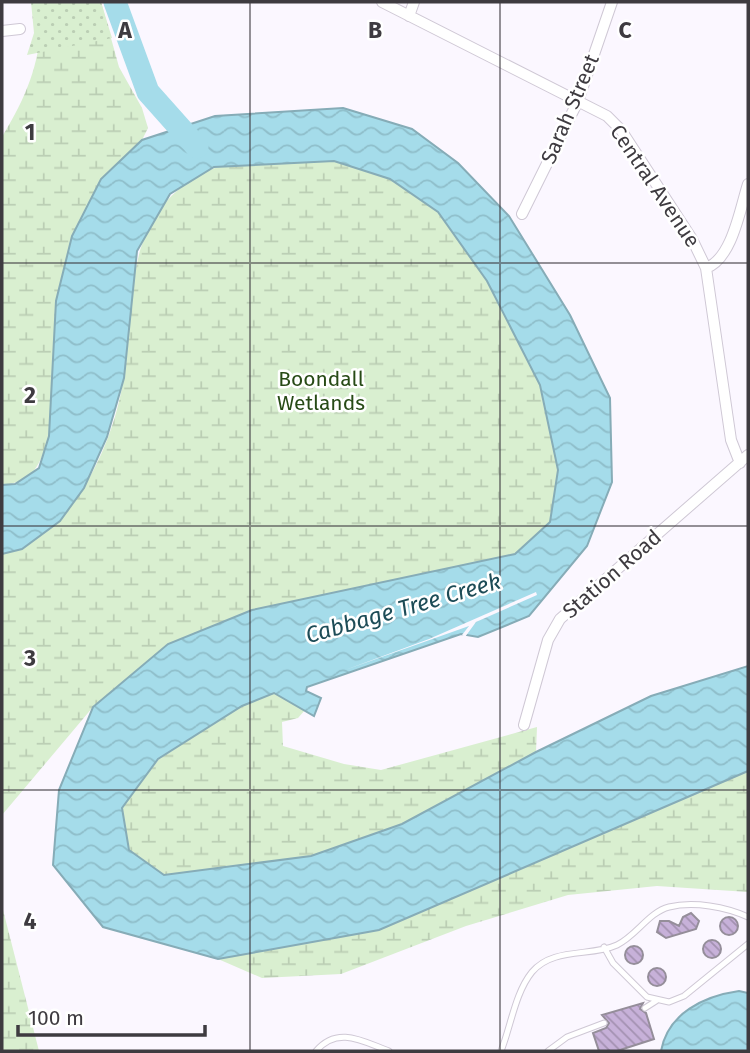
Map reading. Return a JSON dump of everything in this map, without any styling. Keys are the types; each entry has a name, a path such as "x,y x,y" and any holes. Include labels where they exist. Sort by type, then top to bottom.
{"street":[{"name":"Central Avenue","path":"382,2 607,116 621,130 692,239 706,268 731,440 744,459"},
{"path":"409,16 414,2"},
{"name":"Sarah Street","path":"522,214 578,101 612,2"},
{"path":"2,31 20,29"},
{"path":"706,268 719,261 748,184"},
{"name":"Station Road","path":"524,725 548,640 560,619 744,459"}],"lane":[{"path":"501,1051 520,990 534,970 552,958 618,944 671,906 720,907 748,916"},
{"path":"604,947 613,963 647,997 669,1002 684,996 748,944"},
{"path":"645,1008 656,1001"},
{"path":"548,1051 567,1037 604,1023"},
{"path":"316,1051 333,1038 345,1035 389,1051"}],"green space":[{"path":"31,2 101,2 112,38 27,55 34,33"},
{"path":"101,2 119,67 142,108 148,128 142,140 101,179 49,436 39,463 29,476 2,485 2,137 30,80 43,18"},
{"name":"Boondall Wetlands","path":"334,160 390,179 438,212 487,281 540,385 558,470 550,522 515,554 252,610 168,644 93,707 2,815 2,554 27,544 49,528 69,508 100,457 119,402 133,285 138,257 148,231 162,207 183,186 212,169 251,164"},
{"path":"274,693 305,710 298,718 282,722 283,746 344,764 381,770 537,727 536,752 402,824 311,856 164,875 129,850 122,808 159,759 242,706"},
{"path":"748,771 748,892 657,886 568,895 466,926 341,974 262,978 218,959 379,930"},
{"path":"2,906 39,1051 2,1051"}],"water":[{"name":"Cabbage Tree Creek","path":"343,108 412,129 458,163 509,216 570,315 610,398 612,482 587,546 529,616 478,637 461,634 307,687 306,691 321,698 314,716 274,693 242,706 158,759 122,808 129,850 164,875 311,856 402,824 536,752 651,696 748,666 748,771 379,930 218,959 103,927 53,865 59,790 93,707 168,644 252,610 515,554 550,522 558,470 540,385 487,281 438,212 390,179 334,161 214,167 170,194 137,251 124,378 107,437 84,488 60,521 22,549 2,554 2,485 15,484 39,468 49,436 56,301 72,236 101,179 142,140 215,116"},
{"path":"739,991 748,993 748,1051 661,1051 671,1026 690,1009 713,997"}],"pier":[{"path":"536,592 537,595 476,622 465,637 462,635 469,626 345,670 429,639"}],"building":[{"path":"691,913 699,921 696,929 666,938 657,932 660,921 669,921 679,926 683,917"},
{"path":"729,917 735,920 738,926 735,932 729,935 723,932 720,926 723,920"},
{"path":"712,940 720,945 721,949 716,957 712,958 704,953 703,949 708,941"},
{"path":"634,946 640,949 643,955 640,961 634,964 628,961 625,955 628,949"},
{"path":"657,968 663,971 666,977 663,983 657,986 651,983 648,977 651,971"},
{"path":"643,1003 640,1009 646,1013 654,1039 617,1051 599,1051 593,1033 606,1028 609,1023 602,1015"}],"waterway":[{"path":"115,2 148,92 197,147"}]}
